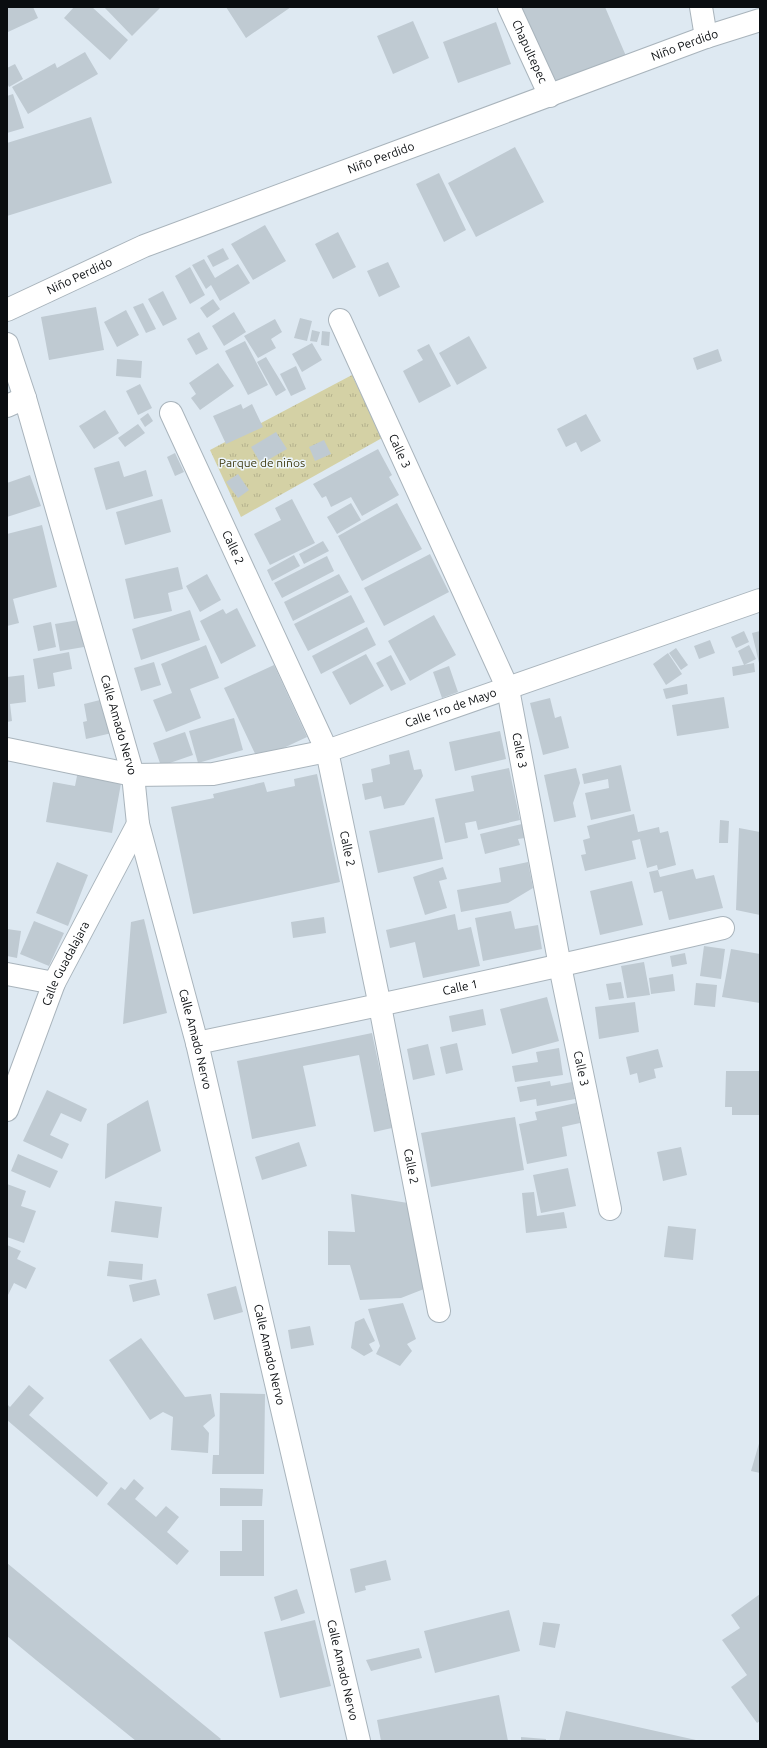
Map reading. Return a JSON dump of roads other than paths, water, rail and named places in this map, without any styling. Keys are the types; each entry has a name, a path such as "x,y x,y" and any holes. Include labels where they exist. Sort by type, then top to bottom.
{"street":[{"name":"Chapultepec","path":"508,7 550,96"},
{"path":"701,7 706,37"},
{"name":"Niño Perdido","path":"7,310 144,246 706,37 760,20"},
{"name":"Calle 3","path":"340,320 508,688 560,966 610,1210"},
{"name":"Calle Amado Nervo","path":"7,344 16,402 133,775 138,824 197,1043 359,1741"},
{"name":"Calle 2","path":"171,413 326,751 380,1006 439,1311"},
{"name":"Calle 1ro de Mayo","path":"7,749 133,775 213,774 326,751 760,600"},
{"name":"Calle Guadalajara","path":"7,1110 54,983 138,824"},
{"name":"Calle 1","path":"197,1043 380,1006 723,928"},
{"path":"7,974 54,983"}],"park label":[{"name":"Parque de niños","path":"262,463"}]}
